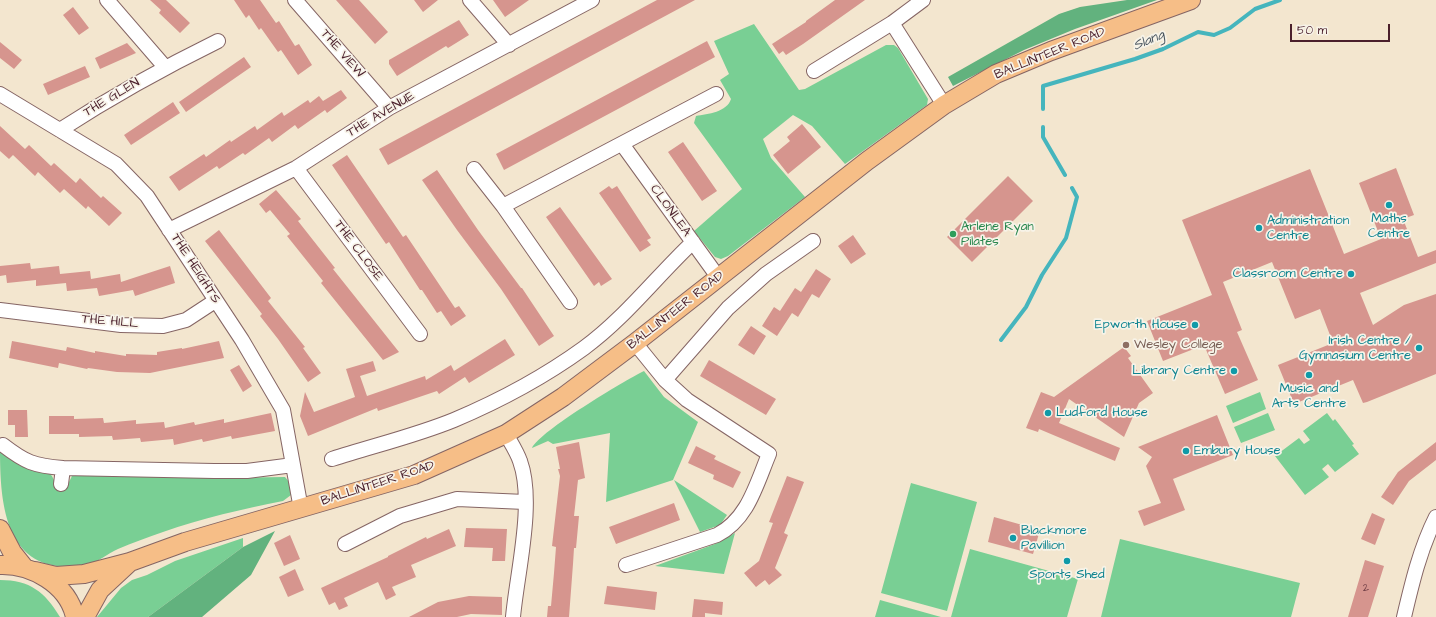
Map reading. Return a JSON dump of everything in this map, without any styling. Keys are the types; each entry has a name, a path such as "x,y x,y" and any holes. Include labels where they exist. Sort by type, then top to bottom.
{"main road":[{"name":"BALLINTEER ROAD","path":"0,565 29,569 56,576 84,574 130,562 185,542 301,510 414,475 506,434 562,397 635,343 867,161 944,105 996,74 1038,56 1191,0"},
{"path":"0,529 12,552 29,569 53,583 66,597 75,617"},
{"name":"BALLINTEER ROAD","path":"85,617 100,590 130,562"}],"street":[{"path":"107,0 165,67"},
{"name":"THE VIEW","path":"295,0 389,108"},
{"path":"470,0 509,45"},
{"name":"THE AVENUE","path":"169,230 296,168 389,108 592,0"},
{"path":"814,71 892,23 923,0"},
{"path":"892,23 944,105"},
{"name":"THE GLEN","path":"60,130 111,97 165,67 218,41"},
{"name":"THE HEIGHTS","path":"0,94 116,164 147,196 265,376 283,410 301,510"},
{"path":"503,206 716,94"},
{"name":"CLONLEA","path":"622,144 718,277"},
{"name":"THE CLOSE","path":"296,168 420,334"},
{"path":"474,169 503,206 570,302"},
{"path":"665,380 728,308 766,274 813,241"},
{"path":"332,459 453,420 521,387 551,369 584,348 638,301 667,267 693,242"},
{"name":"THE HILL","path":"0,310 121,325 163,326 186,320 215,301"},
{"path":"626,565 716,535 726,530 746,509 769,454 687,400 665,380 635,343"},
{"path":"506,434 520,462 524,482 525,502 513,617"},
{"path":"3,445 23,460 47,467 62,468 214,472 247,471 293,464"},
{"path":"61,484 62,468"},
{"path":"345,544 400,516 457,499 525,502"},
{"path":"1404,617 1426,536 1436,517"}],"green space":[{"path":"1127,0 1157,0 1075,29 1024,50 953,86 948,77 1059,14 1080,7"},
{"path":"754,24 799,90 805,89 886,45 894,45 898,48 928,99 927,105 845,164 812,126 793,115 763,139 771,158 805,197 728,256 721,259 715,257 694,231 742,189 694,123 696,116 721,110 726,107 731,99 720,80 729,74 714,41"},
{"path":"644,371 664,397 698,422 673,480 606,502 610,433 553,444 548,441 532,448 538,440 566,419 602,395"},
{"path":"1260,392 1266,409 1233,423 1226,406"},
{"path":"1268,413 1275,430 1241,443 1234,427"},
{"path":"1327,413 1333,421 1335,419 1354,444 1352,445 1359,454 1335,472 1328,464 1322,469 1329,477 1305,495 1275,456 1299,438 1304,444 1310,440 1303,431"},
{"path":"0,442 9,456 18,464 27,468 46,471 55,483 66,488 72,476 80,474 218,478 285,477 290,483 291,495 283,501 208,518 157,534 118,549 94,563 85,566 57,566 47,564 31,557 20,545 11,531 2,496"},
{"path":"674,480 727,515 720,525 700,532"},
{"path":"911,483 977,502 947,611 881,593"},
{"path":"275,531 251,575 202,617 148,617 243,547"},
{"path":"735,533 724,574 655,566 715,544"},
{"path":"243,538 243,547 148,617 97,617 121,588 132,580 147,575 175,561"},
{"path":"1120,539 1300,583 1291,617 1101,617"},
{"path":"970,549 1078,579 1067,617 951,617"},
{"path":"0,580 20,582 36,589 49,601 60,617 0,617"},
{"path":"880,600 941,617 875,617"}],"building":[{"path":"150,0 166,0 190,23 180,33 159,13 161,10"},
{"path":"234,0 260,0 276,23 279,21 295,46 299,44 312,65 298,75 281,50 278,52 261,28 259,30 249,15 246,18"},
{"path":"336,0 359,0 388,32 375,44"},
{"path":"414,0 438,0 423,12"},
{"path":"493,0 529,0 505,17"},
{"path":"657,0 695,0 388,165 379,149"},
{"path":"835,0 865,0 786,55 783,51 779,54 772,44 806,22"},
{"path":"73,7 89,28 79,35 63,15"},
{"path":"459,20 469,35 448,48 446,46 397,76 389,64 389,60"},
{"path":"707,41 715,57 504,170 496,154"},
{"path":"0,42 22,60 14,69 0,58"},
{"path":"127,43 136,53 100,69 95,58"},
{"path":"244,57 251,67 186,112 179,102"},
{"path":"85,66 90,77 48,95 43,84"},
{"path":"341,90 347,98 327,113 325,110 298,129 295,125 272,142 269,138 245,155 243,153 219,169 217,166 179,191 169,177 204,154 206,157 230,140 231,142 255,126 257,130 282,112 284,116 308,100 310,103 319,96 323,101"},
{"path":"173,102 180,113 131,145 124,135"},
{"path":"802,124 821,147 788,174 773,155 790,141 787,137"},
{"path":"0,126 25,149 29,145 51,166 54,163 76,183 80,178 101,198 103,196 122,213 109,226 88,206 86,209 64,189 60,193 38,172 35,176 13,155 9,159 0,151"},
{"path":"683,142 717,191 702,201 668,152"},
{"path":"347,155 403,237 406,235 455,308 459,306 466,316 451,326 441,311 437,313 422,290 420,290 389,242 386,244 332,165"},
{"path":"1396,168 1414,215 1403,219 1418,257 1436,250 1436,263 1360,293 1373,325 1404,305 1436,294 1436,374 1363,403 1353,380 1294,404 1278,365 1333,343 1320,309 1295,319 1272,262 1223,282 1242,330 1237,332 1258,380 1225,394 1204,345 1163,361 1147,321 1212,295 1182,220 1310,169 1344,254 1381,239 1359,183"},
{"path":"437,170 478,230 522,288 554,336 539,346 501,289 422,180"},
{"path":"1008,176 1033,201 972,262 947,237"},
{"path":"609,186 612,189 617,186 651,238 647,240 651,245 640,252 599,193"},
{"path":"276,190 301,219 298,221 335,268 333,269 399,352 383,360 321,283 323,281 287,236 290,234 270,210 266,213 259,204"},
{"path":"560,207 612,279 601,286 599,282 594,286 546,217"},
{"path":"219,230 271,298 268,301 305,347 303,348 321,373 308,382 260,316 262,314 205,241"},
{"path":"853,235 866,254 851,264 838,246"},
{"path":"30,263 31,269 59,266 60,274 90,271 91,279 120,274 121,282 170,266 175,283 135,296 133,290 99,296 97,288 67,291 66,283 36,286 36,280 7,283 6,275 0,276 0,266"},
{"path":"816,269 831,279 819,298 812,294 798,317 792,313 777,336 762,326 774,307 780,311 795,288 801,292"},
{"path":"751,326 766,336 754,355 738,345"},
{"path":"505,339 515,355 469,383 465,377 439,394 437,391 378,411 377,408 308,436 300,416 305,392 314,412 355,397 346,369 373,361 376,371 360,376 367,396 425,376 426,380 451,365 454,371"},
{"path":"12,341 66,351 67,347 95,353 95,351 126,356 126,354 157,355 157,352 182,349 219,341 224,358 150,373 87,369 59,363 58,368 9,358"},
{"path":"1124,347 1131,356 1128,358 1153,393 1139,403 1124,437 1069,399 1059,423 1120,448 1115,461 1039,429 1038,432 1026,428 1041,392 1054,397"},
{"path":"709,360 776,399 766,415 700,376"},
{"path":"239,365 252,386 243,392 230,370"},
{"path":"8,410 27,410 28,437 15,437 15,425 8,425"},
{"path":"271,413 275,431 232,439 231,436 203,442 202,439 174,445 173,439 141,442 140,438 113,440 112,436 79,437 79,434 49,434 49,416 74,416 74,419 103,418 104,423 136,420 136,424 164,422 165,428 194,422 195,425 224,419 224,423"},
{"name":"Embury House","path":"1217,415 1233,455 1173,479 1185,510 1144,526 1138,511 1161,503 1146,466 1152,457 1138,447"},
{"path":"579,442 585,478 578,480 574,516 579,516 576,548 574,548 569,617 547,617 548,606 551,606 556,547 552,546 560,476 556,447"},
{"path":"1436,442 1436,460 1409,481 1393,505 1381,497 1398,472"},
{"path":"696,446 716,456 714,459 741,472 733,488 713,479 714,475 688,463"},
{"path":"787,476 804,482 784,533 788,535 775,568 782,575 769,585 765,580 756,587 744,573 759,561 773,523 769,522"},
{"path":"674,503 680,520 616,544 609,527"},
{"path":"1372,513 1385,519 1375,545 1361,539"},
{"name":"Blackmore Pavillion","path":"994,517 1040,530 1033,554 988,542"},
{"path":"466,528 507,529 505,561 492,561 493,548 464,547"},
{"path":"449,529 456,546 411,565 416,577 392,587 396,595 386,600 378,582 344,598 348,606 339,610 335,602 329,605 321,588 388,557 426,537 427,539"},
{"path":"290,535 300,559 284,566 274,543"},
{"path":"1365,560 1384,566 1368,617 1348,617"},
{"path":"295,569 304,590 288,597 279,577"},
{"path":"607,586 657,592 655,610 604,604"},
{"path":"469,596 502,597 502,615 471,614 457,617 409,617 438,602"},
{"path":"694,599 723,602 722,615 705,613 705,617 692,617"}],"waterway":[{"name":"Slang","path":"1043,109 1043,86 1135,59 1163,49 1198,32 1214,35 1230,28 1255,9 1280,0"},
{"name":"Slang","path":"1043,127 1043,137 1065,175"},
{"name":"Slang","path":"1001,340 1026,307 1042,275 1066,238 1077,197 1072,188"}],"place":[{"name":"Maths Centre","path":"1389,205"},
{"name":"Administration Centre","path":"1259,228"},
{"name":"Arlene Ryan Pilates","path":"953,234"},
{"name":"Classroom Centre","path":"1351,274"},
{"name":"Epworth House","path":"1195,325"},
{"name":"Wesley College","path":"1126,345"},
{"name":"Irish Centre / Gymnasium Centre","path":"1419,348"},
{"name":"Library Centre","path":"1234,371"},
{"name":"Music and Arts Centre","path":"1309,375"},
{"name":"Ludford House","path":"1048,413"},
{"name":"Embury House","path":"1186,451"},
{"name":"Blackmore Pavillion","path":"1013,538"},
{"name":"Sports Shed","path":"1067,561"}]}
